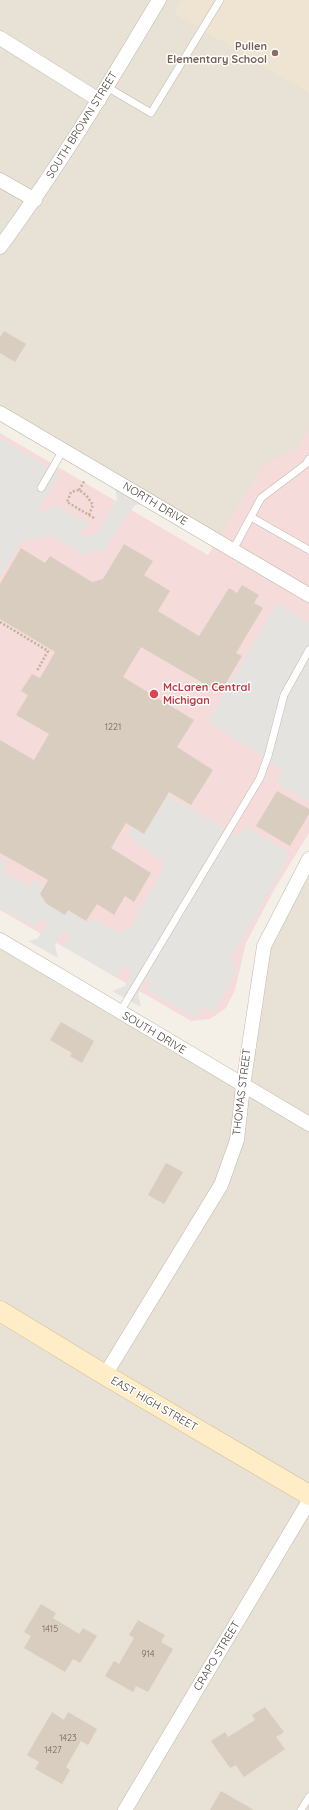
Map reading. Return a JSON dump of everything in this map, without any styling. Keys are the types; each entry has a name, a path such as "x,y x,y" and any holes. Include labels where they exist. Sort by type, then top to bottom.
{"street":[{"name":"SOUTH BROWN STREET","path":"0,247 35,200 99,100 159,0"},
{"path":"0,38 99,100"},
{"path":"0,180 35,200"},
{"name":"NORTH DRIVE","path":"0,413 309,595"},
{"name":"THOMAS STREET","path":"105,1375 221,1186 237,1140 242,1086 264,946 309,859"},
{"name":"SOUTH DRIVE","path":"0,940 242,1086 309,1124"},
{"name":"EAST HIGH STREET","path":"0,1310 105,1375 309,1495"},
{"name":"CRAPO STREET","path":"125,1810 309,1501"}],"lane":[{"path":"107,87 151,112 220,0"},
{"path":"41,488 63,450"},
{"path":"233,550 262,498 306,464 309,460"},
{"path":"251,517 309,550"},
{"path":"120,1012 260,778 268,756 284,695 309,650"},
{"path":"301,1810 309,1797"}],"path":[{"path":"85,480 79,490 71,492 67,502 94,518"},
{"path":"79,490 86,495 93,506 89,515"},
{"path":"0,622 48,651 37,671"}],"shaded area":[{"path":"0,0 309,0 309,595 0,413"},
{"name":"Pullen Elementary School","path":"181,0 309,0 309,93 174,13"},
{"name":"McLaren Central Michigan","path":"309,429 309,833 274,890 246,943 235,990 226,1008 210,1019 191,1021 0,910 0,433 208,555 264,464 297,448"},
{"path":"0,438 60,475 39,509 42,513 57,505 90,525 78,532 85,537 96,535 117,499 115,487 143,504 135,505 103,551 82,554 50,536 22,541 0,576"},
{"path":"277,603 309,623 309,801 276,783 282,770 208,721"},
{"path":"163,793 239,836 245,826 289,852 285,859 284,867 230,959 237,970 214,1012 203,1006 196,1018 148,991 152,982 147,979 138,994 141,1007 112,991 125,986 130,977 130,971 125,965 116,977 63,946 70,935 68,932 62,932 55,946 58,958 28,941 37,939 45,928 47,921 42,919 35,927 0,908 0,858 8,863 3,872 30,886 34,880 44,886 40,894 47,904 65,915 68,910 89,924 92,918 118,932 131,926 163,870 163,862 130,837 129,824"},
{"path":"309,859 309,1810 0,1810 0,940 242,1085 264,946"}],"building":[{"path":"4,331 26,344 15,362 0,353 0,337"},
{"name":"McLaren Central Michigan","path":"124,544 153,561 144,575 170,591 158,611 199,636 229,588 237,593 242,585 259,595 254,603 263,608 236,653 242,656 220,693 141,647 123,677 194,720 177,747 213,770 191,805 169,792 144,834 126,823 111,848 151,873 134,902 125,896 114,915 97,904 86,921 68,910 65,915 47,904 40,894 48,880 0,853 0,740 34,760 49,734 16,715 28,695 21,691 32,674 40,678 55,652 0,619 0,584 21,548 45,563 50,556 92,582 103,579"},
{"path":"277,791 309,809 309,814 290,846 256,826"},
{"path":"61,1022 94,1041 82,1063 70,1056 72,1053 50,1040"},
{"path":"166,1163 183,1172 164,1204 148,1195"},
{"path":"41,1604 56,1613 53,1618 79,1634 83,1628 97,1636 80,1663 73,1659 65,1672 24,1648 31,1636 24,1632"},
{"path":"138,1620 165,1635 161,1642 173,1649 148,1692 136,1686 133,1692 105,1676 114,1661 119,1664 134,1638 129,1635"},
{"path":"265,1707 284,1732 276,1737 285,1749 244,1777 236,1765 230,1768 211,1741 225,1732 228,1737 255,1720 252,1715"},
{"path":"52,1712 64,1720 68,1712 97,1729 88,1745 81,1741 66,1767 70,1770 62,1784 35,1769 39,1762 27,1755"},
{"path":"221,1791 254,1810 210,1810"}],"place":[{"name":"Pullen Elementary School","path":"275,53"},
{"name":"McLaren Central Michigan","path":"154,694"}]}
